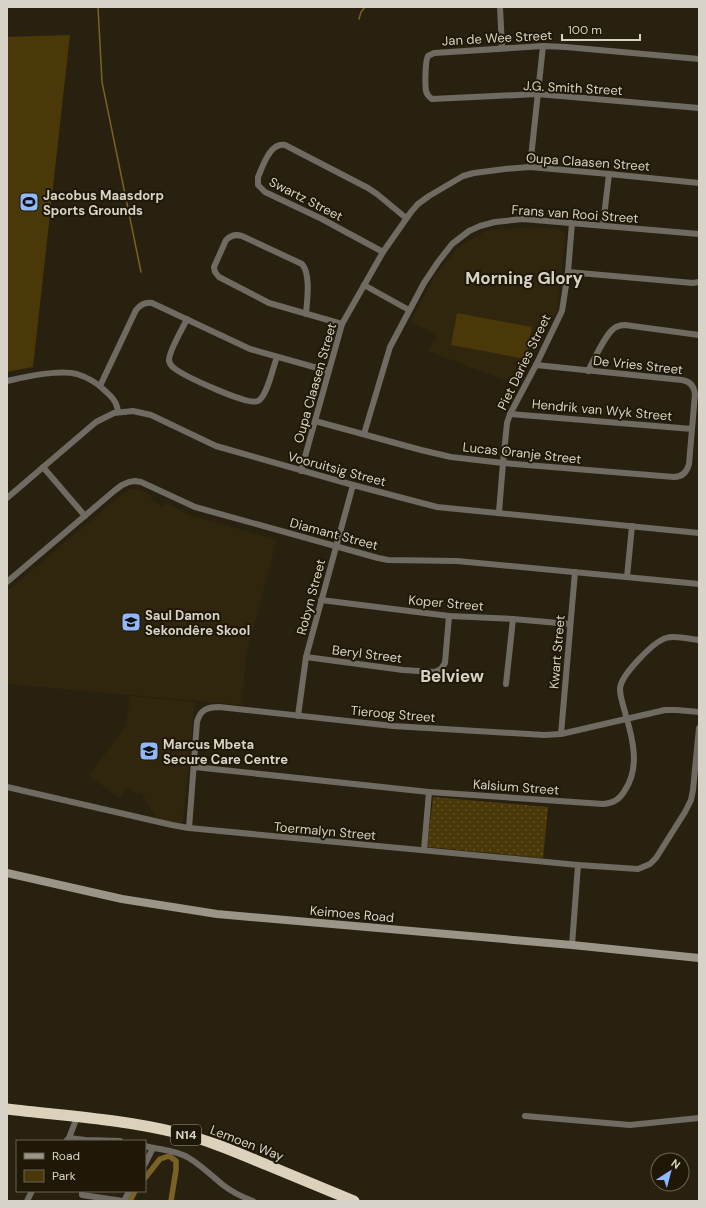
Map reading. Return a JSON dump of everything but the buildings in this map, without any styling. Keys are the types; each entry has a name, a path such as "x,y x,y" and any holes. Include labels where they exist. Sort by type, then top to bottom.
{"highway":[{"name":"Lemoen Way","path":"7,1109 139,1125 179,1133 207,1141 246,1156 348,1200"}],"street":[{"path":"500,7 502,48"},
{"path":"530,167 543,46"},
{"name":"Jan de Wee Street","path":"426,66 427,57 433,53 543,46 699,59"},
{"name":"J.G. Smith Street","path":"426,66 426,91 428,96 432,99 537,94 699,108"},
{"name":"Swartz Street","path":"383,252 260,188 257,181 258,177 270,153 275,146 282,144 285,145 368,188 406,218"},
{"name":"Oupa Claasen Street","path":"301,471 342,324 383,252 406,218 418,204 429,196 463,176 487,171 530,167 699,183"},
{"path":"603,225 609,174"},
{"name":"Frans van Rooi Street","path":"364,434 390,347 409,310 441,257 452,244 469,231 485,224 523,219 699,234"},
{"name":"Piet Daries Street","path":"499,512 506,427 510,414 562,311 568,272 572,223"},
{"path":"306,314 307,282 306,270 302,264 237,234 226,240 214,267 219,278 269,303 306,314 342,324"},
{"path":"568,272 693,283 699,282"},
{"path":"364,285 409,310"},
{"path":"100,386 136,310 146,302 152,303 250,349 328,371"},
{"path":"187,319 170,354 169,363 182,373 231,396 251,402 259,401 266,391 276,357"},
{"path":"588,371 607,336 617,326 625,325 699,335"},
{"name":"De Vries Street","path":"536,365 686,381 693,386 694,390 692,429"},
{"path":"7,381 52,373 68,372 79,375 100,386 114,399 118,412"},
{"name":"Vooruitsig Street","path":"7,498 96,422 111,414 133,411 146,413 210,444 301,471 437,507 699,533"},
{"name":"Hendrik van Wyk Street","path":"510,414 692,429"},
{"name":"Lucas Oranje Street","path":"315,421 442,455 502,463 677,477 685,473 688,469 692,429"},
{"path":"43,467 85,516"},
{"name":"Diamant Street","path":"7,582 122,485 135,481 195,507 336,547 388,560 457,561 699,584"},
{"name":"Robyn Street","path":"298,716 306,657 353,485"},
{"path":"627,577 632,526"},
{"name":"Kwart Street","path":"561,734 575,572"},
{"name":"Koper Street","path":"321,600 449,616 513,619 570,624"},
{"name":"Beryl Street","path":"306,657 403,670 435,672 441,669 445,663 449,616"},
{"path":"506,684 513,619"},
{"name":"Kalsium Street","path":"194,767 429,792 603,804 612,803 623,794 628,786 634,765 634,749 621,699 621,682 626,674 655,644 666,638 699,640"},
{"name":"Tieroog Street","path":"189,828 197,722 201,712 212,707 426,729 544,736 561,734 665,710 699,712"},
{"name":"Toermalyn Street","path":"7,787 189,828 633,870 645,867 656,858 691,800 699,728"},
{"path":"424,850 429,792"},
{"path":"572,945 578,865"},
{"name":"Keimoes Road","path":"7,873 122,899 218,914 572,945 699,958"},
{"path":"525,1116 630,1125 699,1118"},
{"path":"78,1117 68,1140 84,1140"},
{"path":"146,1146 176,1152 190,1158 222,1184 246,1200 253,1201"},
{"path":"146,1162 153,1148"},
{"path":"27,1201 32,1192"},
{"path":"82,1192 82,1196 123,1201 128,1192"}],"shaded area":[{"path":"535,227 560,229 564,232 565,237 557,311 519,383 517,385 428,351 437,336 411,321 435,276 457,248 487,230"},
{"name":"Saul Damon Sekondêre Skool","path":"138,489 151,495 152,501 164,507 166,503 189,515 277,540 246,654 242,705 7,684 7,591 127,490"},
{"name":"Marcus Mbeta Secure Care Centre","path":"130,696 195,702 183,821 177,825 157,819 141,792 138,795 127,788 120,798 89,776 126,725"}],"green space":[{"name":"Jacobus Maasdorp Sports Grounds","path":"70,35 33,367 7,372 7,37"},
{"path":"457,313 532,327 526,359 451,345"},
{"path":"433,797 548,807 543,858 427,847"}],"waterway":[{"path":"98,7 102,82 141,272"},
{"path":"359,19 361,12 365,7"},
{"path":"146,1177 160,1159 169,1156 176,1161 171,1201"},
{"path":"130,1201 134,1192"}],"place":[{"name":"Jacobus Maasdorp Sports Grounds","path":"29,202"},
{"name":"Saul Damon Sekondêre Skool","path":"131,622"},
{"name":"Marcus Mbeta Secure Care Centre","path":"149,751"}],"district":[{"name":"Morning Glory","path":"524,278"},
{"name":"Belview","path":"452,676"}]}
